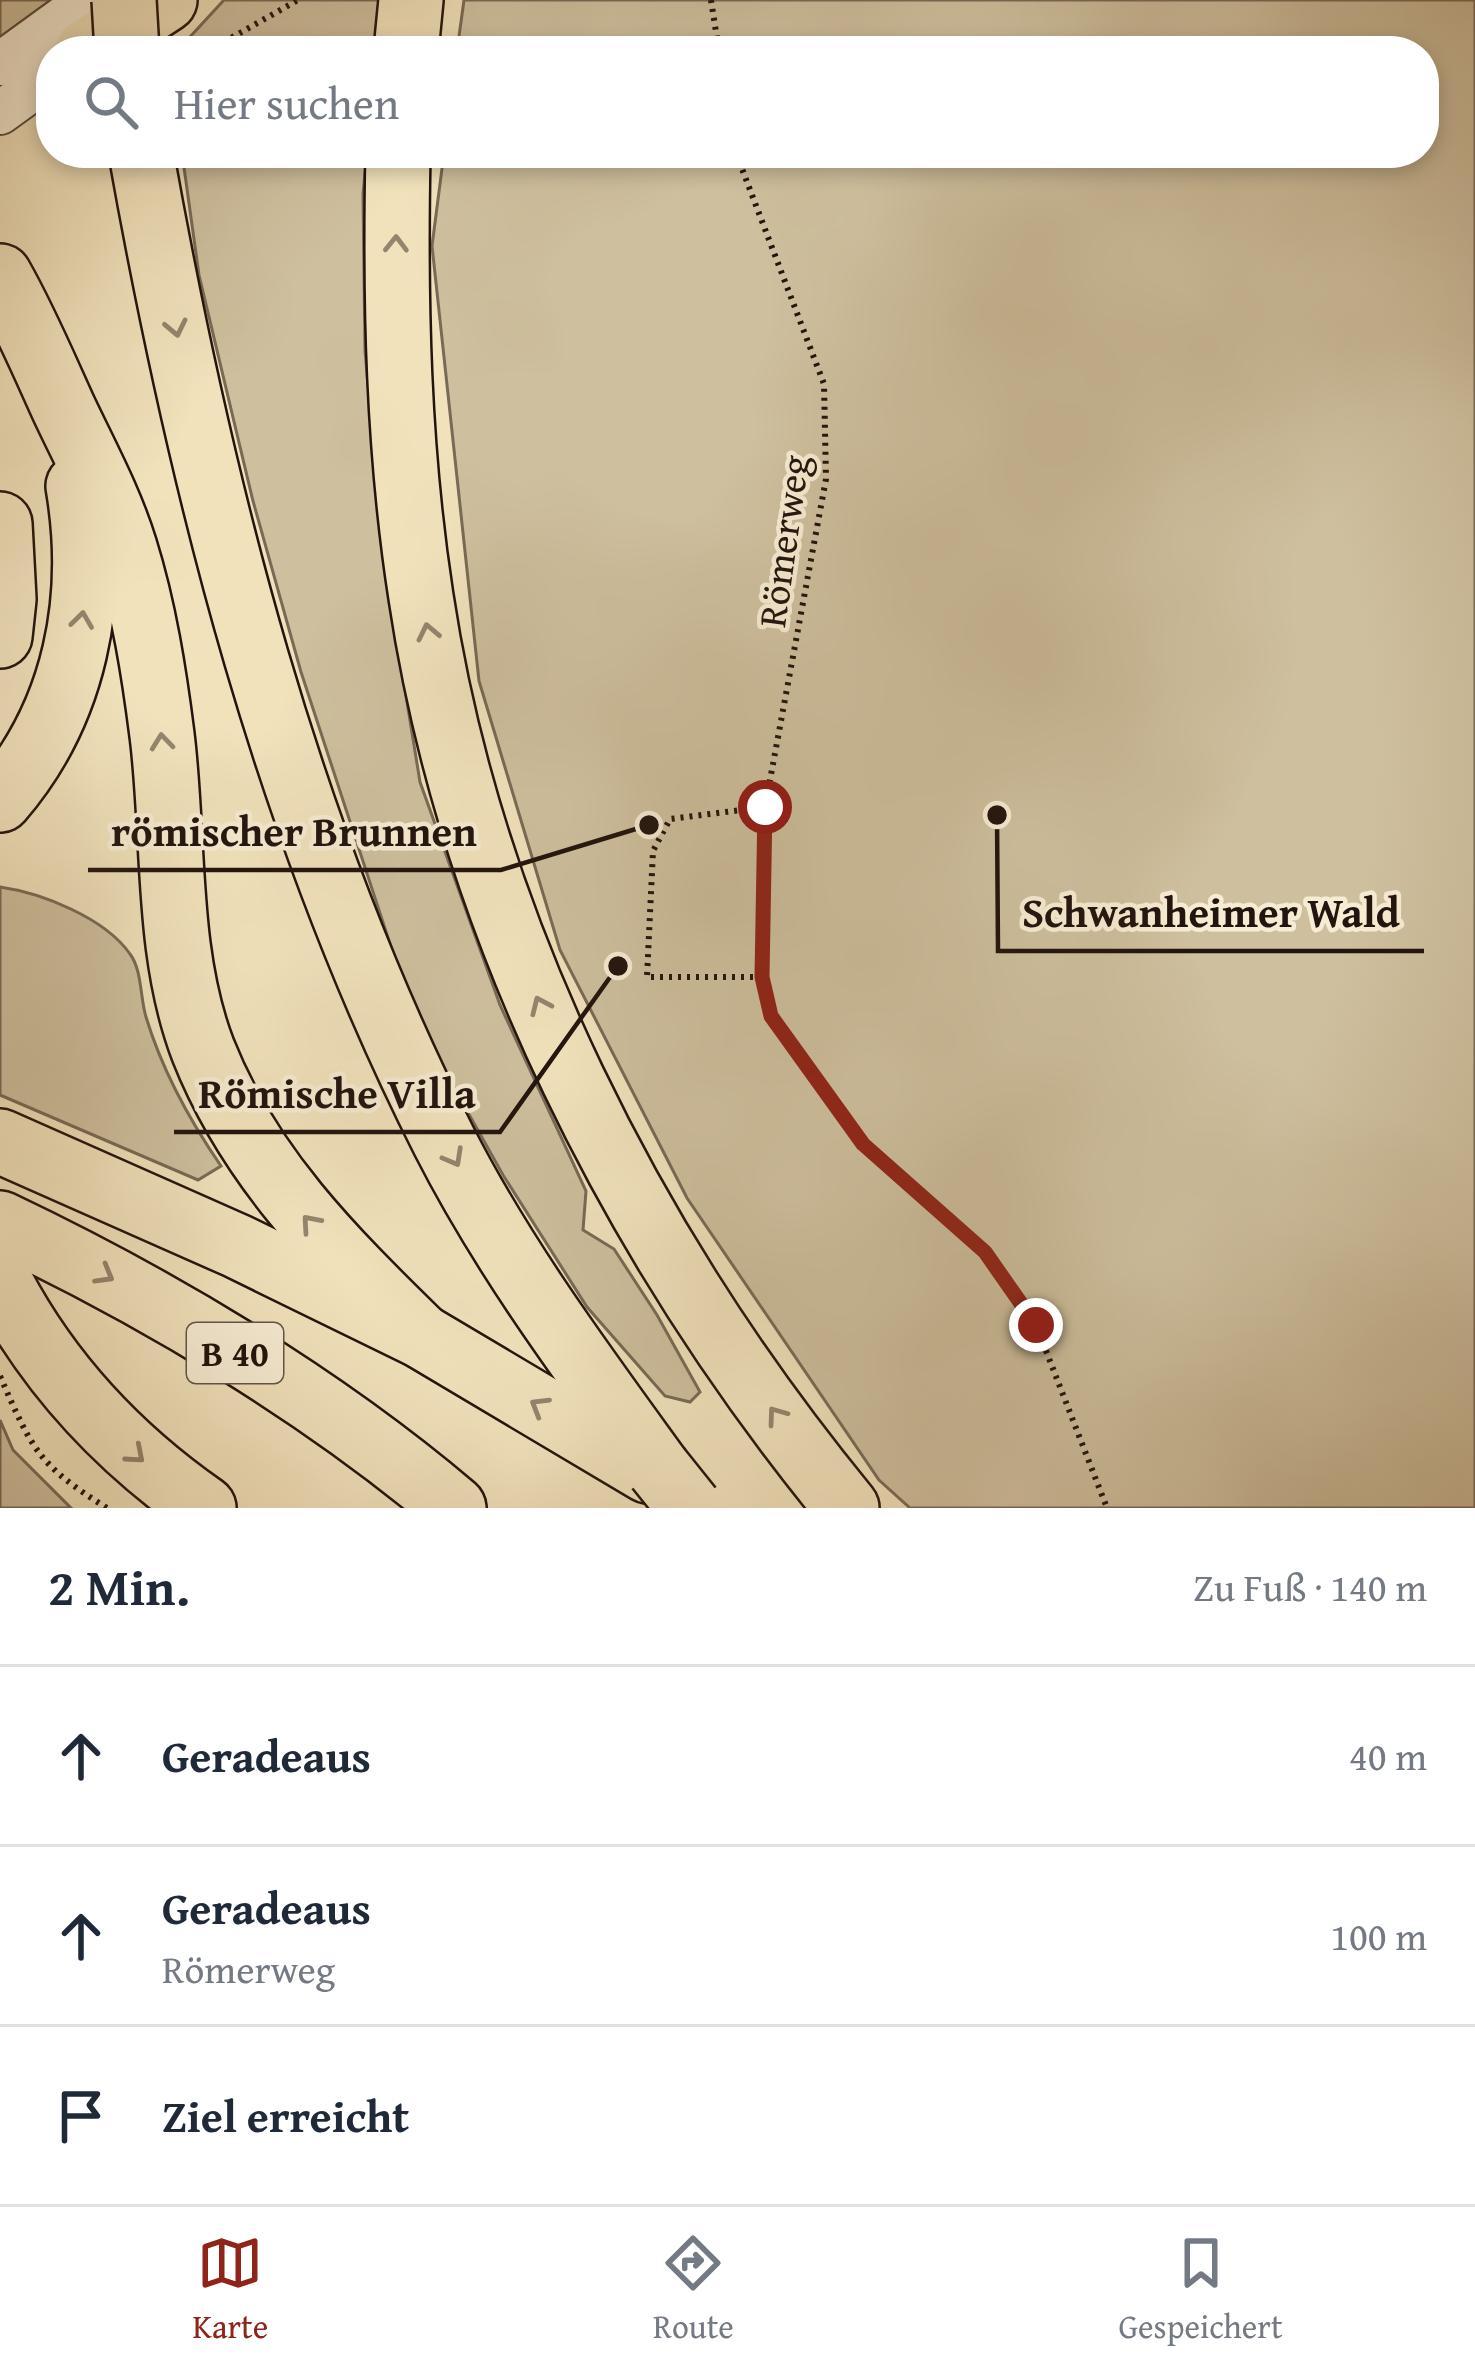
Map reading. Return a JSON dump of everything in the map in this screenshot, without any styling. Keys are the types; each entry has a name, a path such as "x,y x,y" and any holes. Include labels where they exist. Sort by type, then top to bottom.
{"highway":[{"path":"124,0 126,36"},
{"path":"109,36 165,0"},
{"path":"408,36 412,0"},
{"path":"398,168 400,411 421,602 474,825 517,953 622,1178 728,1349 847,1508"},
{"path":"147,183 232,570 321,860 395,1038 490,1223 575,1352 690,1508"},
{"path":"0,276 97,473 125,547 142,613 163,741 179,938 189,1001 201,1044 231,1110 269,1173 321,1236 422,1336 712,1508"},
{"path":"0,800 20,775 56,711 81,630 86,583 82,505 66,413"},
{"path":"0,524 4,599 0,636"},
{"name":"B 40","path":"0,1141 237,1246 422,1336"},
{"name":"B 40","path":"0,1223 70,1256 214,1340 405,1466 454,1508"},
{"path":"0,1281 43,1353 75,1394 127,1448 204,1508"}],"street":[{"path":"38,36 88,0"},
{"path":"103,36 145,0"},
{"path":"0,64 36,38"},
{"path":"0,113 36,87"}],"path":[{"path":"234,36 298,0"},
{"path":"711,0 717,36"},
{"name":"Römerweg","path":"742,168 824,384 826,478 765,807 762,977"},
{"path":"765,807 670,820 653,851 647,977 762,977 771,1016 863,1144 985,1252 1036,1325 1107,1508"},
{"path":"0,1376 31,1446 53,1472 107,1508"}],"shaded area":[{"path":"0,0 51,0 0,37"},
{"path":"224,0 383,0 378,36 191,36"},
{"path":"464,0 1475,0 1475,1508 910,1508 879,1480 687,1198 560,950 479,681 432,246 442,168 1439,168 1439,36 459,36"},
{"path":"184,168 366,168 365,351 383,554 420,782 500,1005 586,1191 583,1230 614,1249 657,1315 700,1392 690,1402 665,1396 587,1307 503,1175 434,1052 395,959 301,672 253,501 199,275"},
{"path":"0,887 71,909 105,929 130,954 160,1056 221,1166 198,1180 0,1095"},
{"path":"0,1420 13,1450 71,1508 0,1508"}],"place":[{"name":"Schwanheimer Wald","path":"997,815"},
{"name":"römischer Brunnen","path":"649,825"},
{"name":"Römische Villa","path":"618,966"}],"route":[{"path":"765,807 762,977 771,1016 863,1144 985,1252 1036,1325"}]}
